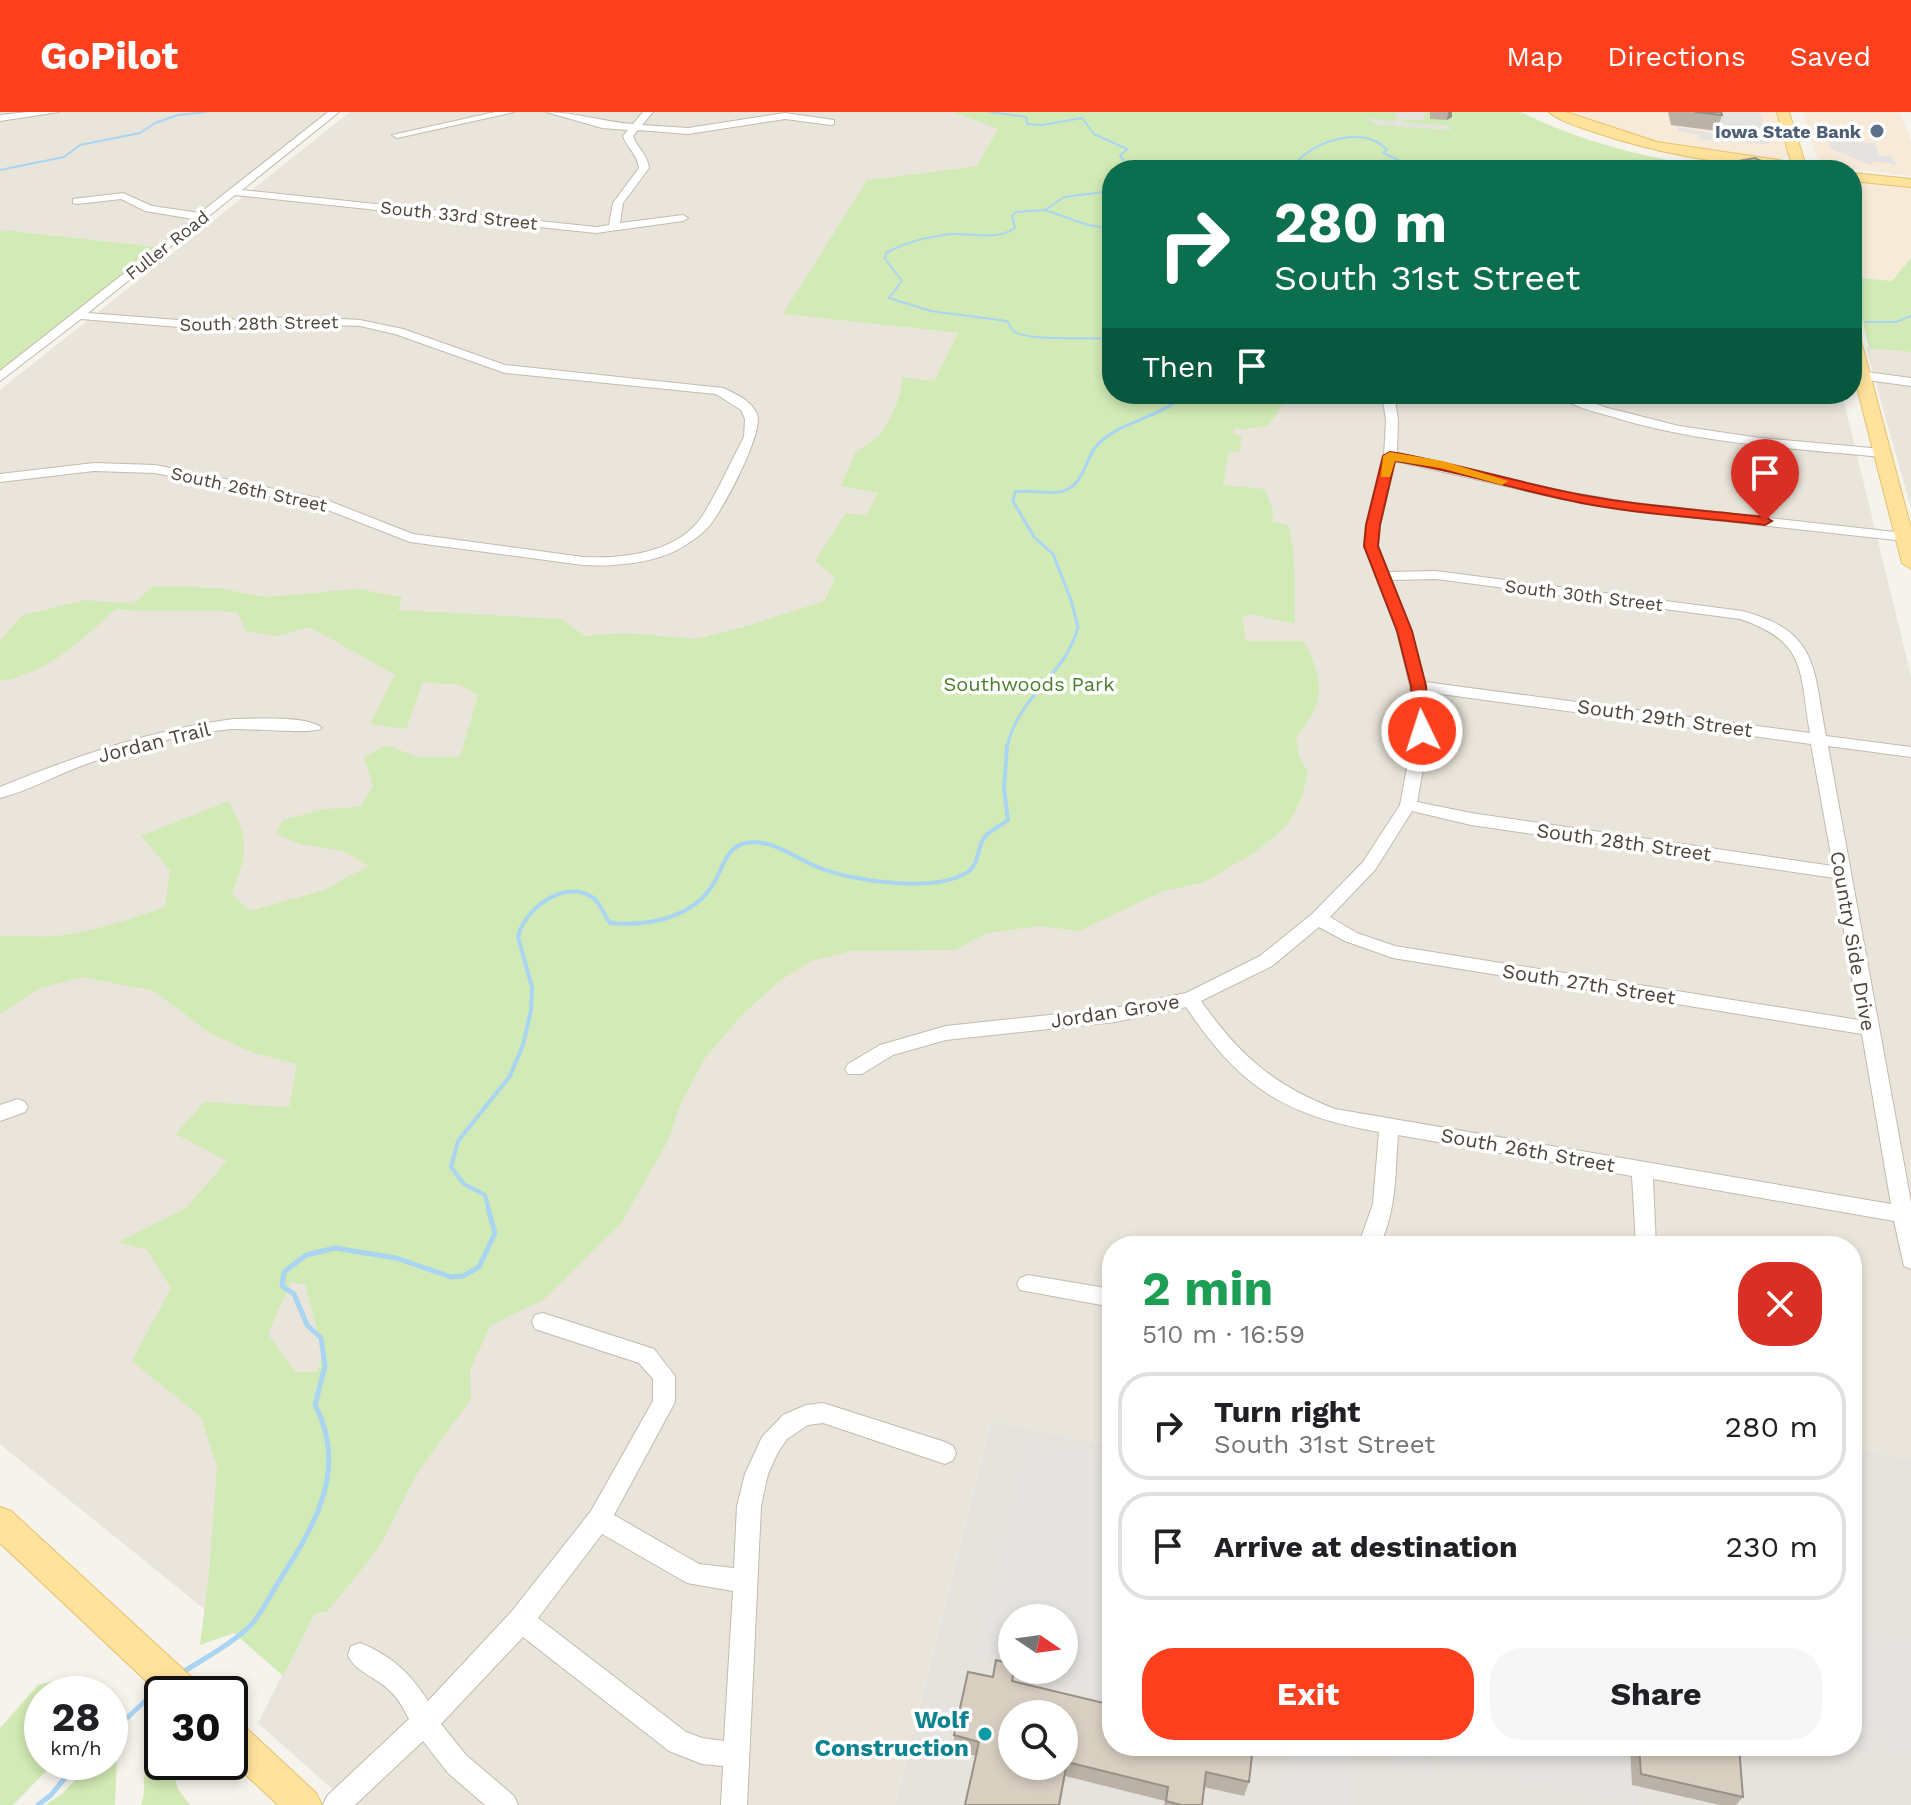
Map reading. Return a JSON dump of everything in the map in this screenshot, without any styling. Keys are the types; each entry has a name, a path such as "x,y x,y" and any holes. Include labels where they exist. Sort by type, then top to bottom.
{"main road":[{"path":"1555,112 1605,131 1659,146 1749,160"},
{"path":"1783,112 1803,160"},
{"path":"1798,112 1806,160"},
{"path":"1540,116 1589,135 1656,154 1702,160"},
{"path":"1862,175 1911,181"},
{"path":"1862,390 1911,563"},
{"path":"0,1522 165,1676"},
{"path":"248,1753 304,1805"}],"street":[{"path":"0,118 54,112"},
{"name":"Fuller Road","path":"0,377 334,112"},
{"path":"397,135 509,112"},
{"path":"551,112 602,125 699,131 785,116 831,122"},
{"path":"614,229 618,203 644,168 642,157 629,140 634,127 648,112"},
{"name":"South 33rd Street","path":"234,192 614,229 683,218"},
{"path":"77,201 123,196 149,209 202,217"},
{"name":"South 28th Street","path":"78,315 179,325 288,319 361,323 415,335 477,362 505,369 719,391"},
{"path":"1862,375 1911,382"},
{"name":"South 26th Street","path":"0,478 94,467 155,469 319,502 410,538 583,561 635,558 667,549 698,531 707,520 750,437 754,424 750,410 737,399 719,391"},
{"name":"Jordan Grove","path":"855,1069 887,1050 946,1033 1115,1015 1190,999 1266,961 1318,918 1369,866 1408,805 1422,731 1418,686 1404,631 1371,546 1390,456 1390,404"},
{"path":"1586,404 1674,430 1882,453"},
{"path":"1390,456 1443,465 1521,487 1591,501 1904,537"},
{"name":"South 30th Street","path":"1384,576 1436,575 1728,613 1769,624 1780,631"},
{"name":"Country Side Drive","path":"1780,631 1799,647 1804,657 1868,1028 1907,1215 1911,1260"},
{"name":"South 29th Street","path":"1418,686 1911,752"},
{"name":"Jordan Trail","path":"0,793 102,752 150,739 239,723 285,723 314,728"},
{"name":"South 28th Street","path":"1408,805 1513,826 1840,873"},
{"name":"South 27th Street","path":"1318,918 1351,937 1393,952 1868,1028"},
{"name":"South 26th Street","path":"1190,999 1215,1037 1244,1069 1300,1104 1333,1116 1907,1215"},
{"path":"1374,1236 1381,1212 1389,1126"},
{"path":"1642,1170 1645,1236"},
{"path":"1028,1284 1102,1296"},
{"path":"336,1805 425,1722 521,1620 599,1519 659,1413 666,1389 664,1376 646,1356 543,1322"},
{"path":"734,1805 749,1506 754,1479 778,1431 795,1417 823,1413 945,1453"},
{"path":"599,1519 696,1575 745,1581"},
{"path":"521,1620 678,1742 702,1751 736,1755"},
{"path":"360,1655 402,1684 425,1722 457,1764 505,1805"}],"shaded area":[{"path":"0,112 334,112 159,247 5,230 0,233"},
{"path":"350,112 952,112 998,129 977,166 867,180 784,314 958,333 784,680 219,1267 305,1285 323,1351 234,1633 0,1444 0,390"},
{"path":"1396,112 1425,112 1424,120 1403,119 1402,122 1450,126 1451,130 1378,125 1363,118 1395,122"},
{"path":"1560,112 1779,112 1790,154 1779,160 1770,160 1651,142"},
{"path":"1760,112 1768,144 1699,139 1699,135 1678,131 1678,127 1725,136 1723,123 1716,122 1714,113"},
{"path":"1803,112 1900,112 1911,141 1911,176 1862,170 1862,160 1820,160 1816,156"},
{"path":"1863,137 1865,143 1875,143 1879,155 1873,155 1891,156 1897,165 1872,161 1873,165 1868,164 1831,149 1828,139"},
{"path":"1862,180 1911,185 1911,258 1892,281 1862,278"},
{"path":"1866,347 1911,352 1911,508 1889,430"},
{"path":"1238,404 1844,404 1911,676 1911,1460 1862,1450 1862,1236 1102,1236 1102,1444 991,1421 895,1805 350,1805 258,1723 463,1316 722,930 1220,500"},
{"path":"991,1421 1102,1444 1102,1756 1862,1756 1862,1450 1911,1460 1911,1805 895,1805"},
{"path":"1031,1444 1102,1459 1102,1719 1085,1715 1090,1685 1078,1682 1078,1604 998,1604 998,1652 983,1649"},
{"path":"1862,1636 1909,1647 1911,1752 1892,1748 1891,1739 1864,1733 1865,1748 1862,1747"},
{"path":"1008,1684 1042,1684 1038,1700 1032,1700"},
{"path":"1289,1756 1352,1756 1349,1805 1283,1805"},
{"path":"1394,1756 1427,1756 1425,1770 1394,1763"},
{"path":"1431,1756 1631,1756 1633,1802"}],"green space":[{"name":"Southwoods Park","path":"952,112 1521,112 1570,133 1667,160 1102,160 1102,404 1283,404 1269,425 1243,430 1234,427 1233,434 1242,436 1239,452 1229,452 1223,485 1265,489 1273,511 1272,521 1288,525 1291,538 1295,624 1252,614 1242,616 1246,641 1304,641 1318,680 1319,691 1313,713 1296,737 1299,756 1308,772 1302,797 1288,825 1257,851 1203,883 1163,891 1079,931 1040,926 986,933 956,950 851,951 811,961 778,982 740,1017 705,1058 680,1105 669,1139 620,1225 543,1300 491,1325 470,1369 471,1399 418,1472 378,1549 327,1612 314,1614 283,1676 234,1633 200,1645 217,1467 201,1417 132,1361 171,1288 147,1250 118,1242 186,1208 227,1161 176,1134 204,1102 289,1107 297,1064 251,1052 210,1033 154,991 82,977 40,988 0,1014 0,937 70,934 165,907 170,870 141,836 229,801 244,847 232,894 250,911 324,890 368,866 344,851 300,844 276,834 283,820 325,809 360,807 373,786 364,757 386,745 418,757 460,757 478,695 460,685 423,682 406,729 370,724 395,675 310,627 276,636 246,631 237,612 117,609 49,663 0,681 0,640 23,615 85,600 133,604 153,586 217,588 268,597 358,589 402,597 398,610 561,619 585,636 624,633 697,639 824,601 835,578 815,561 846,513 866,516 878,493 841,486 855,453 880,435 901,392 902,377 934,381 958,333 783,314 867,180 977,166 998,129","holes":["291,1282 305,1285 323,1351 317,1372 296,1372 268,1334"]},
{"path":"4,230 159,247 0,373 0,233"},
{"path":"1911,258 1911,352 1869,348 1862,319 1862,278 1892,281"},
{"path":"24,1701 24,1780 37,1780 13,1805 0,1805 0,1728"},
{"path":"144,1777 144,1780 176,1780 178,1789 190,1805 141,1805"},
{"path":"75,1780 116,1780 115,1805 45,1805"}],"building":[{"path":"996,1660 998,1684 1024,1684 1102,1703 1102,1756 1252,1756 1249,1782 1206,1772 1202,1805 1166,1801 1168,1787 1078,1765 1078,1700 998,1700 998,1780 1064,1780 1059,1805 965,1805 979,1742 954,1735 968,1672 993,1677"},
{"path":"1640,1756 1740,1756 1743,1797 1641,1774"}],"waterway":[{"path":"0,170 64,157 80,145 140,133 155,123 178,115 206,112"},
{"path":"990,112 1026,117 1027,124 1042,125 1082,118 1094,134 1127,149 1120,156 1124,160"},
{"path":"1299,160 1328,142 1354,137 1378,142 1387,150 1383,153 1398,160"},
{"path":"1045,210 1064,197 1102,192"},
{"path":"1045,210 1102,227"},
{"path":"1045,210 1016,212 1012,216 1015,228 1008,232 927,238 886,253 885,259 902,281 889,298 931,311 1007,321 1014,331 1022,335 1102,339"},
{"path":"1866,322 1896,322 1911,316"},
{"path":"1007,748 1021,713 1063,659 1078,627 1053,554 1034,537 1013,501 1015,492 1050,493 1070,488 1100,442 1120,428 1173,404"},
{"path":"489,1210 485,1195 464,1184 451,1167 458,1141 510,1076 523,1045 531,1010 532,987 518,937 528,916 537,907 558,894 581,892 595,900 610,923 664,919 690,908 701,899 733,850 756,842 775,846 820,868 873,881 917,884 955,878 972,868 984,838 1008,820 1004,789 1007,746"},
{"path":"183,1672 249,1627 304,1540 323,1497 329,1452 325,1429 315,1405 325,1366 321,1338 307,1325 294,1294 282,1286 284,1272 306,1255 335,1248 396,1258 451,1277 463,1276 479,1267 495,1233 488,1208"},
{"path":"128,1717 144,1702"},
{"path":"38,1805 63,1780"}],"slow traffic":[{"path":"1385,474 1390,456 1443,465 1502,481"}],"place":[{"name":"Iowa State Bank","path":"1877,131"},
{"name":"Wolf Construction","path":"985,1734"}],"route":[{"path":"1422,731 1418,686 1404,631 1371,546 1390,456 1443,465 1549,494 1765,521"}]}
